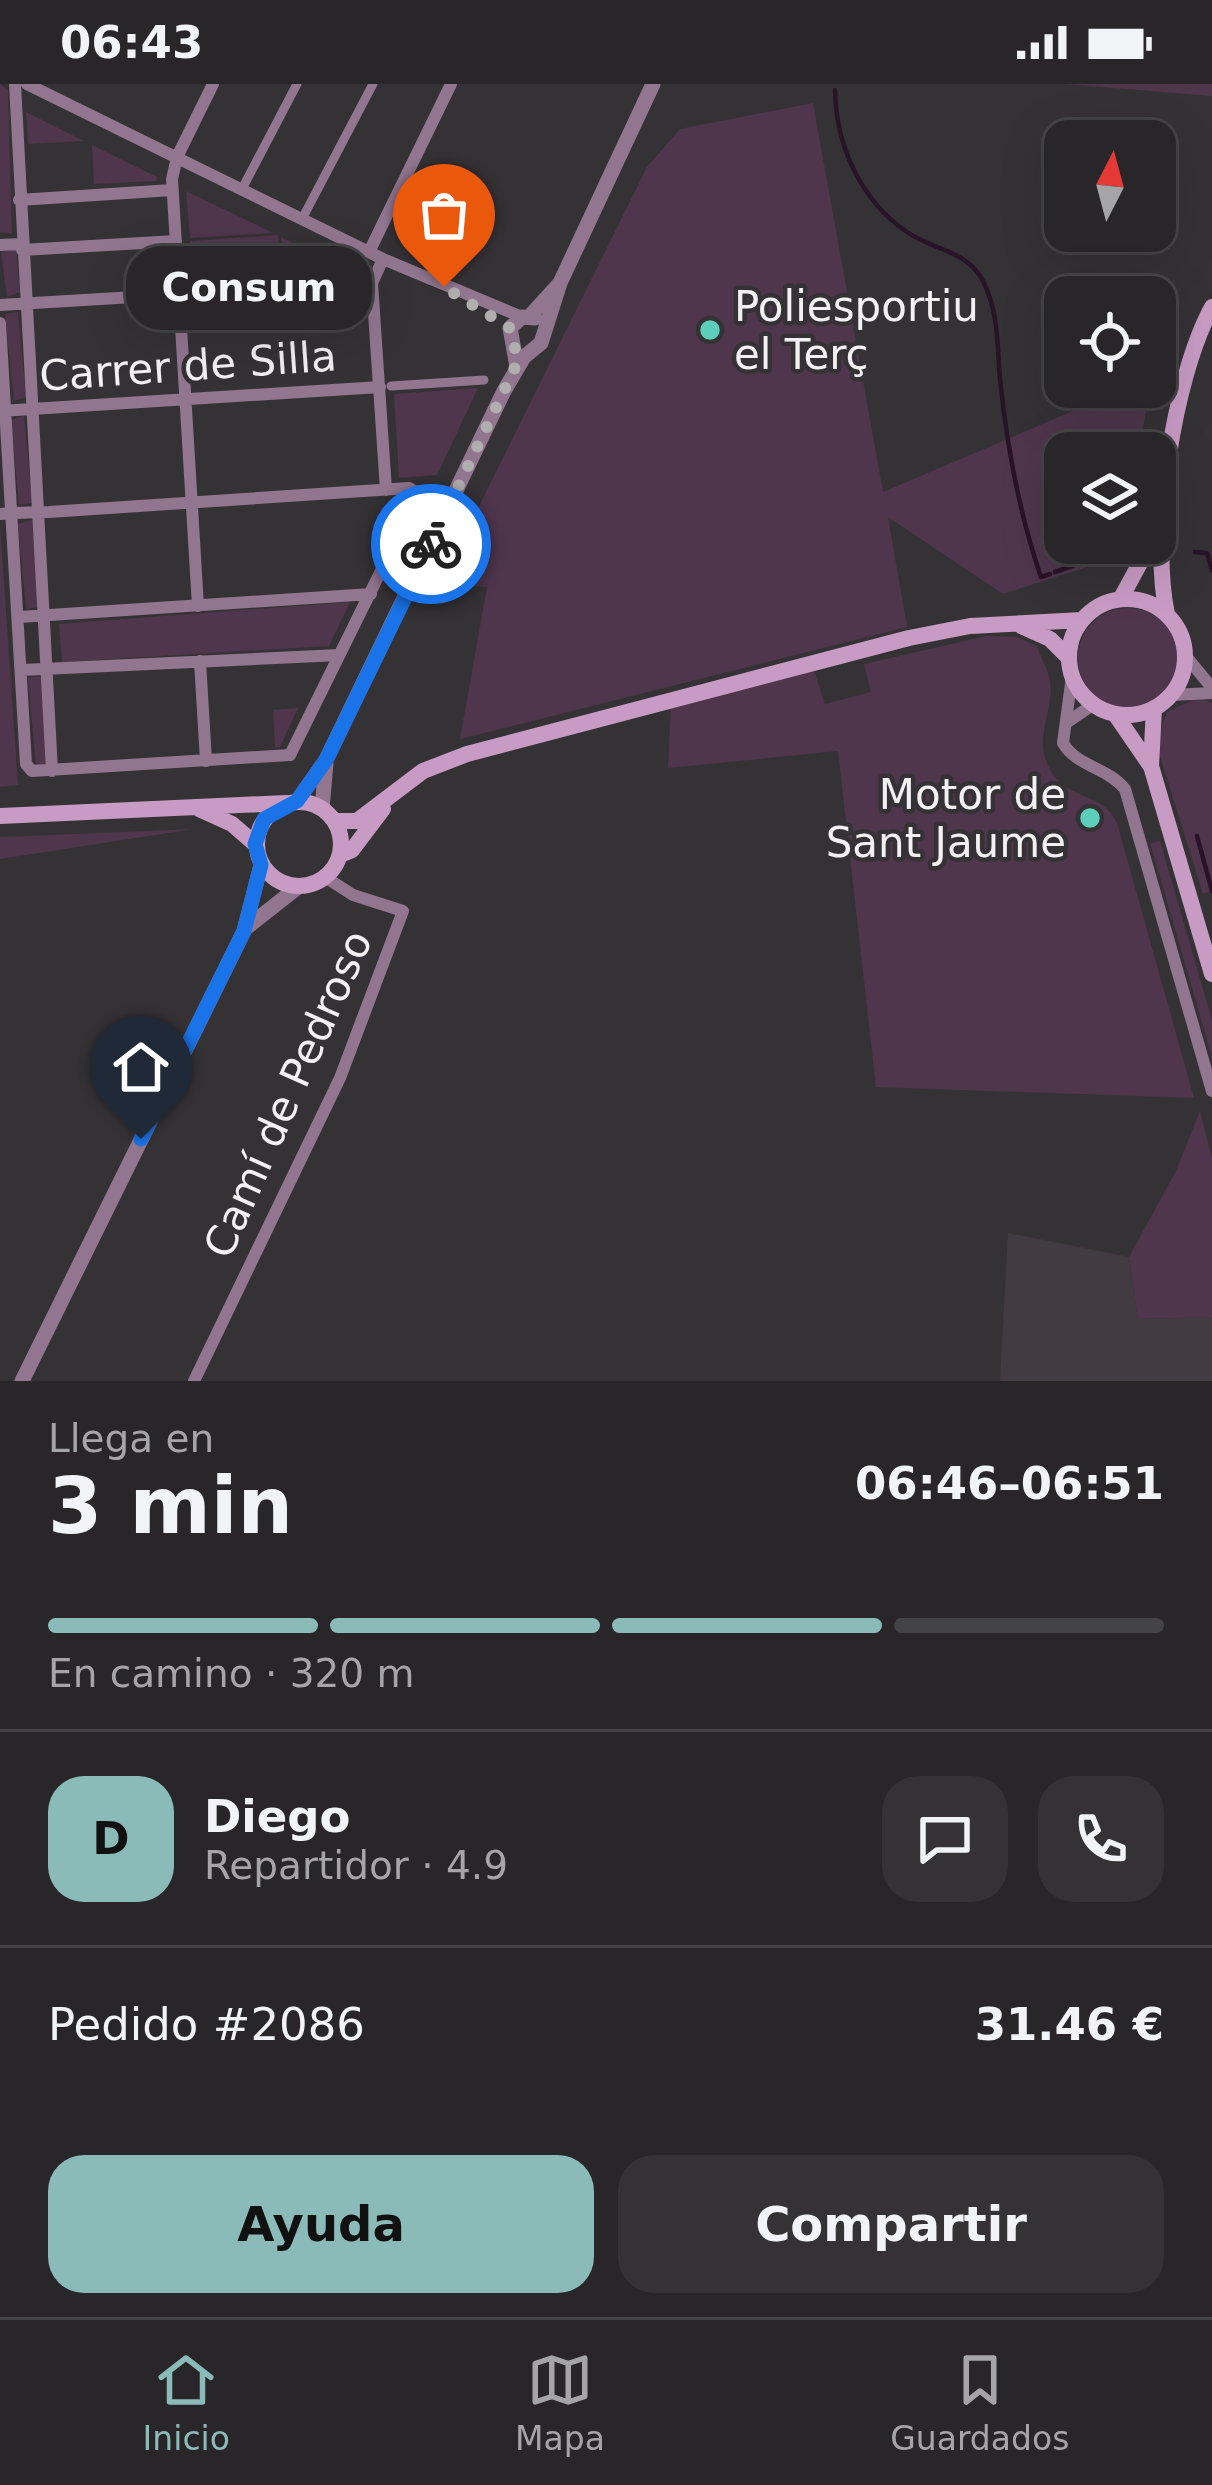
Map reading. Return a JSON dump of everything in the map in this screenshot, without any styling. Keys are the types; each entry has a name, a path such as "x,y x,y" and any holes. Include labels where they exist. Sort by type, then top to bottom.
{"main road":[{"path":"1176,432 1189,362 1212,307"},
{"path":"0,816 291,802 357,821 423,770 467,754 909,638 1004,624 1082,620 1121,598 1140,564"},
{"path":"1162,564 1167,614"},
{"path":"1115,714 1154,708 1172,694 1185,655 1180,633 1167,614 1147,602 1121,598"},
{"path":"1071,667 1082,620"},
{"path":"1004,624 1042,634 1071,667 1094,704 1115,714 1150,766 1212,974"},
{"path":"1150,766 1154,708"},
{"path":"192,807 232,824 255,844 261,865 276,880 298,886 325,877 392,796"},
{"path":"255,844 264,819 291,802"},
{"path":"328,815 340,855"}],"street":[{"path":"15,84 52,771"},
{"path":"27,84 475,302 520,320 538,320 540,340"},
{"path":"198,606 172,190 177,157 213,84"},
{"path":"242,190 297,84"},
{"path":"302,219 373,84"},
{"path":"369,252 451,84"},
{"path":"291,802 326,760 514,376 540,340 560,283 653,84"},
{"path":"20,200 172,190"},
{"path":"0,245 176,241"},
{"path":"383,259 372,283 386,387 386,490"},
{"path":"0,305 372,283"},
{"path":"514,376 520,320 560,283"},
{"path":"0,323 7,514 19,617 26,764 36,772 284,758 293,751 418,497 414,489 386,490 7,514"},
{"path":"517,347 540,340"},
{"name":"Carrer de Silla","path":"3,411 484,380"},
{"path":"19,617 371,594"},
{"path":"22,670 340,655"},
{"path":"1185,655 1212,691"},
{"path":"200,661 206,761"},
{"path":"1071,667 1067,751 1106,771 1126,789 1212,1091"},
{"path":"1172,694 1212,691"},
{"path":"1065,724 1094,704"},
{"path":"326,760 328,815"},
{"path":"22,1381 244,931 261,865"},
{"name":"Camí de Pedroso","path":"194,1381 340,1078 403,911 353,896 325,877"},
{"path":"244,931 298,886"}],"shaded area":[{"path":"0,84 8,90 12,234 0,232"},
{"path":"1066,84 1212,84 1212,96 1211,96"},
{"name":"Poliesportiu el Terç","path":"813,103 883,492 1080,408 1146,408 1142,432 1044,432 1044,564 1097,564 1003,594 888,517 907,627 460,739 487,587 440,585 647,167 680,129"},
{"path":"26,112 84,141 28,144"},
{"path":"92,145 157,177 156,181 94,184"},
{"path":"186,191 273,233 190,238"},
{"path":"278,235 281,277 192,283 190,241"},
{"path":"281,237 351,271 351,273 284,277"},
{"path":"16,249 20,292 7,297 1,252"},
{"path":"18,312 26,397 14,401 5,314"},
{"path":"478,388 437,475 399,478 394,394"},
{"path":"24,416 32,503 19,505 11,420"},
{"path":"32,520 39,607 26,609 18,524"},
{"path":"0,525 18,785 0,787"},
{"path":"350,602 329,646 62,662 59,624"},
{"path":"1128,608 1164,622 1178,658 1164,694 1128,708 1092,694 1078,658 1092,622"},
{"path":"986,636 1016,637 1037,646 1050,682 1043,740 1046,762 1061,783 1104,806 1117,823 1194,1098 876,1087 838,751 668,768 671,706 813,668 825,704 871,692 864,664"},
{"path":"41,676 48,764 36,766 28,678"},
{"path":"1198,698 1212,703 1212,890 1203,894 1156,743 1167,712"},
{"path":"298,708 280,747 275,747 273,710"},
{"path":"194,829 0,859 0,837"},
{"path":"1160,841 1212,1020 1212,1057 1150,843"},
{"path":"1200,1111 1212,1158 1212,1317 1138,1319 1129,1257 1176,1171"},
{"path":"1008,1233 1129,1257 1138,1319 1212,1317 1212,1381 1000,1381"}],"waterway":[{"path":"835,90 846,151 876,204 907,232 968,263 983,281 995,317 1006,430 1020,504 1041,577 1050,574"},
{"path":"1195,552 1207,553 1212,570"},
{"path":"1055,572 1078,564"},
{"path":"1197,836 1212,891"}],"way so far":[{"path":"431,544 518,361 510,328 475,302 444,287"}],"place":[{"name":"Consum","path":"444,287"},
{"name":"Poliesportiu el Terç","path":"710,330"},
{"name":"Motor de Sant Jaume","path":"1090,818"}],"route":[{"path":"141,1139 244,931 261,865 255,844 264,819 297,801 326,760 431,544"}]}
